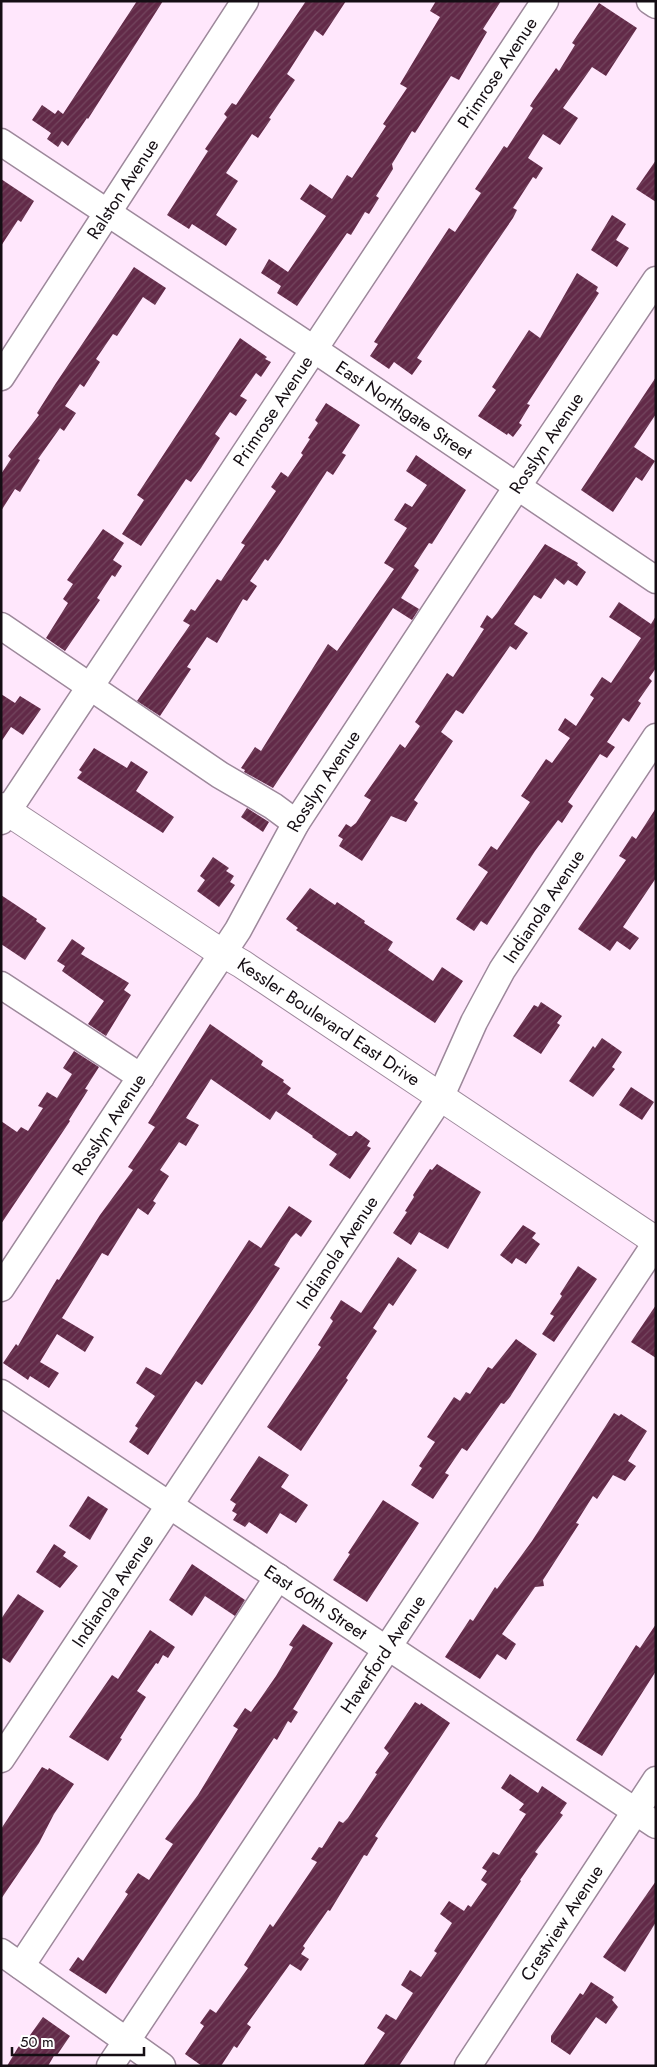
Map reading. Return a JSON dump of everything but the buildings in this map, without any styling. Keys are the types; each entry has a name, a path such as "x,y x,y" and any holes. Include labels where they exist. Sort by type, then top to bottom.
{"main road":[{"name":"Kessler Boulevard East Drive","path":"4,813 223,953 656,1242"}],"street":[{"name":"Ralston Avenue","path":"1,378 246,1"},
{"name":"Primrose Avenue","path":"4,813 91,688 545,1"},
{"path":"650,1 656,5"},
{"name":"East Northgate Street","path":"1,142 315,350 656,580"},
{"name":"Rosslyn Avenue","path":"1,1288 245,920 272,865 296,823 656,280"},
{"path":"1,626 220,775 274,806 296,823"},
{"name":"Indianola Avenue","path":"1,1759 440,1098 474,1022 498,977 656,737"},
{"path":"1,984 141,1077"},
{"name":"Haverford Avenue","path":"110,2066 656,1242"},
{"name":"East 60th Street","path":"1,1393 387,1649 396,1652 645,1819"},
{"path":"162,2066 11,1959 278,1577"},
{"name":"Crestview Avenue","path":"468,2066 645,1819 656,1780"}]}
